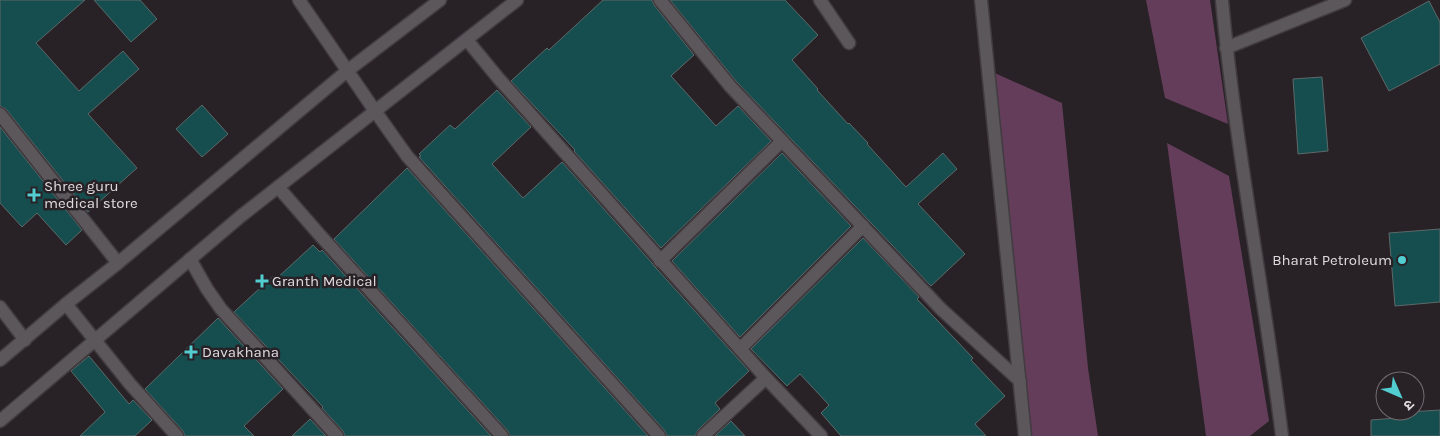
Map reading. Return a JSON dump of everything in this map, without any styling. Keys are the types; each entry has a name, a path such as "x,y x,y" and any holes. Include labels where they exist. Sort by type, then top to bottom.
{"street":[{"path":"299,0 407,156 659,436"},
{"path":"0,360 348,71 440,0"},
{"path":"0,421 240,216 517,0"},
{"path":"660,0 730,86 941,309 1020,381"},
{"path":"820,0 849,43"},
{"path":"981,0 1026,436"},
{"path":"1222,0 1226,48 1282,436"},
{"path":"1226,48 1345,0"},
{"path":"467,40 499,79 660,261 821,436"},
{"path":"0,114 118,263"},
{"path":"660,261 782,141"},
{"path":"278,187 502,436"},
{"path":"740,349 863,226"},
{"path":"190,259 221,310 337,436"},
{"path":"66,304 130,384 177,436"},
{"path":"0,307 26,340"},
{"path":"703,436 766,378"}],"shaded area":[{"path":"1146,0 1210,0 1228,124 1165,98"},
{"path":"988,70 1062,103 1088,368 1098,436 1024,436"},
{"path":"1167,143 1229,176 1269,421 1250,436 1206,436"}],"building":[{"path":"0,0 85,0 36,43 79,91 123,51 139,69 88,114 137,168 88,212 6,109 0,106"},
{"path":"94,0 140,0 157,19 131,42"},
{"path":"603,0 652,0 694,55 671,76 716,126 738,106 771,141 661,248 575,150 511,81 547,48 549,50"},
{"path":"670,0 785,0 818,35 792,60 906,187 943,153 957,169 918,204 965,254 931,286 736,81"},
{"path":"1429,1 1440,22 1440,64 1389,91 1361,38"},
{"path":"1322,77 1328,151 1298,154 1293,79"},
{"path":"497,90 531,127 492,164 523,198 562,162 749,371 715,403 720,409 698,430 695,436 667,436 665,431 419,157 421,156 419,154 450,125 455,129"},
{"path":"202,105 228,134 202,157 176,129"},
{"path":"0,127 82,230 66,245 37,213 22,227 0,203"},
{"path":"782,153 851,226 740,337 672,261"},
{"path":"407,168 648,436 510,436 508,431 334,239"},
{"path":"1440,229 1440,302 1395,306 1389,233"},
{"path":"863,238 919,297 917,299 973,358 971,360 1005,396 975,424 986,436 841,436 821,413 829,405 800,374 787,386 751,349"},
{"path":"313,245 320,252 322,250 491,436 345,436 323,407 234,312 273,276 276,279"},
{"path":"218,318 283,389 244,426 254,436 185,436 183,431 145,389"},
{"path":"89,356 129,404 133,400 152,420 135,436 80,436 105,412 71,371"},
{"path":"1440,410 1440,436 1371,436 1371,420 1425,421 1425,411"},
{"path":"310,419 326,436 292,436"},
{"path":"731,421 745,436 715,436"}],"place":[{"name":"Shree guru medical store","path":"34,195"},
{"name":"Bharat Petroleum","path":"1402,260"},
{"name":"Granth Medical","path":"262,281"},
{"name":"Davakhana","path":"191,352"}]}
